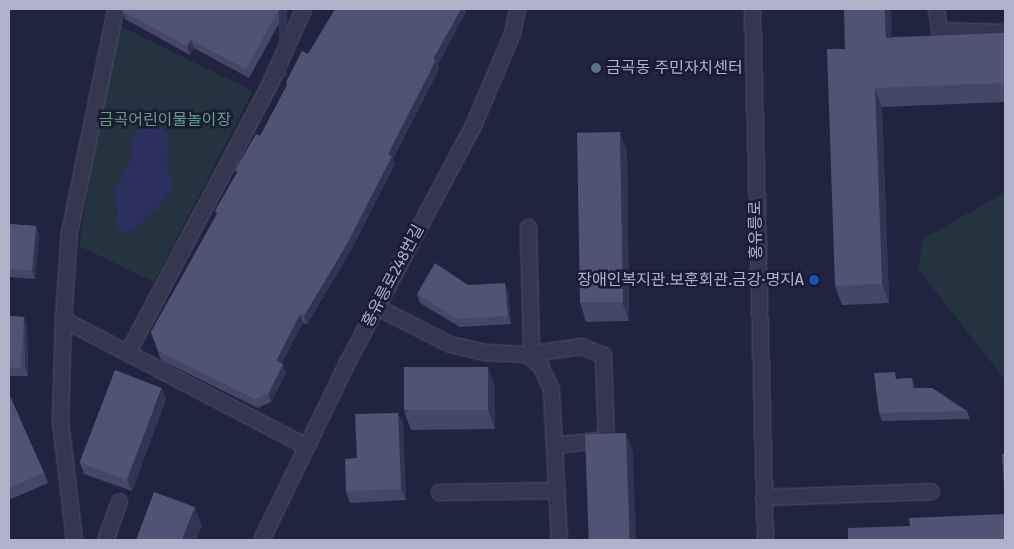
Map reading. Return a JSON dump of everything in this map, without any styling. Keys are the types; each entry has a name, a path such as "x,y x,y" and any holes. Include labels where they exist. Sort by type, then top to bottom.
{"street":[{"path":"74,540 60,420 62,319 69,232 115,9"},
{"path":"127,353 268,87 303,9"},
{"name":"홍유릉로248번길","path":"261,540 376,307 472,125 512,33 517,9"},
{"name":"홍유릉로","path":"752,9 765,540"},
{"path":"936,9 939,30 1005,32"},
{"path":"528,227 529,353 540,365 551,388 559,540"},
{"path":"376,307 450,344 484,352 529,353 581,346 603,355 606,439 555,445"},
{"path":"62,319 306,446"},
{"path":"439,492 557,490"},
{"path":"763,497 931,491"},
{"path":"104,540 119,501"}],"green space":[{"name":"금곡어린이물놀이장","path":"118,25 253,91 154,282 79,246 95,136"},
{"path":"1005,192 1005,380 918,269 923,239"}],"water":[{"path":"148,124 158,125 169,134 167,164 174,185 158,208 138,226 129,232 119,232 116,223 118,211 113,191 130,162 132,139 138,129"}],"building":[{"path":"123,9 279,9 246,69 191,40 187,46 122,11"},
{"path":"335,9 461,9 433,59 436,60 388,154 392,156 347,244 304,316 300,314 276,361 283,364 268,394 255,399 158,351 151,332 218,212 215,211 238,171 235,170 256,134 260,136 288,83 286,82 302,51 308,54"},
{"path":"844,9 885,9 886,38 1005,33 1005,83 875,88 882,284 835,286 827,49 845,49"},
{"path":"620,132 623,302 580,303 577,133"},
{"path":"9,224 36,226 32,271 9,269"},
{"path":"435,263 468,285 505,283 508,316 457,319 417,294"},
{"path":"9,316 24,317 20,368 9,367"},
{"path":"404,367 488,367 488,410 404,410"},
{"path":"115,370 162,388 126,480 80,462"},
{"path":"895,372 896,379 912,378 913,388 932,388 967,411 879,413 874,373"},
{"path":"9,394 44,473 9,488"},
{"path":"398,413 401,489 346,491 345,459 357,458 355,414"},
{"path":"626,433 630,540 589,540 585,434"},
{"path":"1002,454 1005,454 1005,503"},
{"path":"154,492 195,507 182,540 136,540"},
{"path":"1005,514 1005,540 848,540 848,528 910,526 909,518"}],"place":[{"name":"금곡동 주민자치센터","path":"596,68"},
{"name":"장애인복지관.보훈회관.금강·명지A","path":"814,280"}]}
